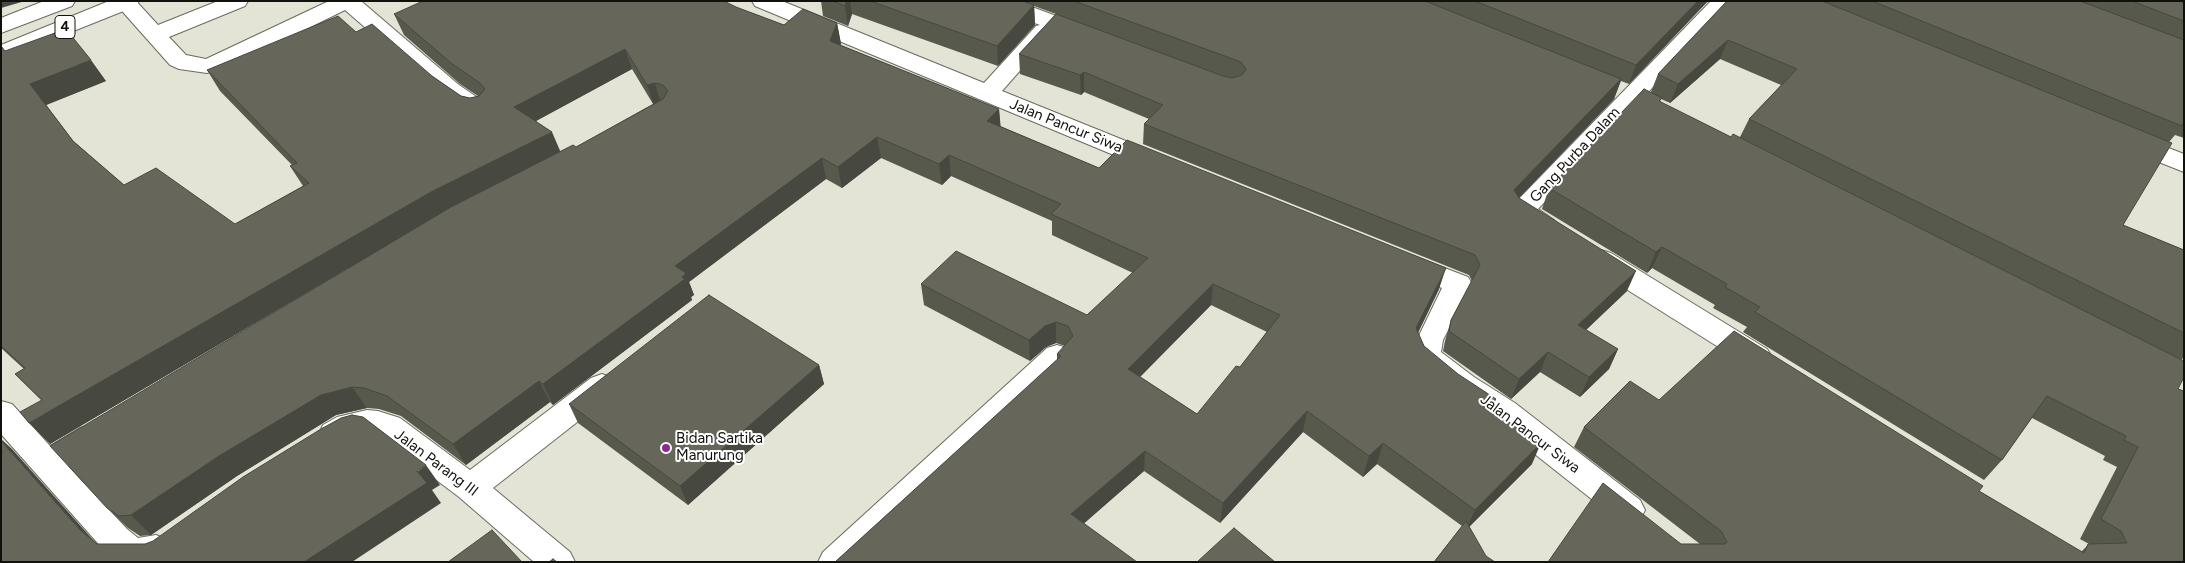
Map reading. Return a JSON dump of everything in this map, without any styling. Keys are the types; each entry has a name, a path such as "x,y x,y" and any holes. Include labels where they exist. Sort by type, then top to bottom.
{"main road":[{"name":"4","path":"1,26 64,1"},
{"path":"154,35 237,1"},
{"path":"127,2 154,35 178,60 187,64 207,66 221,62 347,1 451,90 480,110"},
{"name":"Jalan Pancur Siwa","path":"762,1 1181,172"},
{"path":"996,1 1099,40"},
{"path":"1658,109 1622,92 1723,1"},
{"name":"4","path":"1,53 127,2"},
{"path":"987,94 1052,22"},
{"name":"Gang Purba Dalam","path":"1622,92 1522,211 1783,373"},
{"path":"2110,133 2184,164"},
{"name":"Jalan Pancur Siwa","path":"1384,254 1458,284 1429,340 1426,350 1429,358 1438,367 1504,412 1649,526"},
{"path":"835,562 1057,356"},
{"path":"470,488 625,369"},
{"path":"1,414 115,539 133,553 146,553 161,548 183,535"},
{"name":"Jalan Parang III","path":"308,450 348,426 367,422 389,427 470,488 558,562"},
{"path":"45,464 114,423"}],"building":[{"path":"423,1 724,1 784,25 803,9 837,23 830,41 999,109 987,121 1099,168 1127,140 1446,268 1416,328 1424,346 1458,374 1496,399 1487,408 1541,443 1475,510 1383,443 1369,456 1307,411 1223,503 1145,451 1071,514 1137,562 835,562 1061,356 1057,354 1073,336 1068,326 1056,322 1045,326 1029,340 921,284 956,251 1087,315 1148,258 1051,214 1061,204 949,155 939,164 877,137 838,167 822,158 675,266 686,273 682,277 685,279 543,384 539,381 453,444 387,396 364,388 352,387 321,395 219,456 131,515 119,516 107,508 50,446 451,207 573,145 576,147 663,99 668,91 663,85 655,83 647,85 625,49 514,107 552,132 431,192 29,423 20,412 42,400 15,374 25,368 1,346 1,46 5,51 66,29 91,60 30,84 73,141 124,185 156,168 235,224 309,183 290,166 297,163 207,70 338,16 356,32 372,24 432,76 461,96 470,98 479,96 485,89 480,83 451,63 394,14","holes":["1213,284 1280,315 1240,367 1236,366 1197,414 1128,369"]},
{"path":"833,1 846,1 845,6"},
{"path":"870,1 1023,1 1034,5 997,46"},
{"path":"1074,1 1425,1 1621,79 1514,190 1519,198 1636,271 1578,325 1618,349 1589,377 1548,352 1519,379 1449,331 1451,320 1480,265 1475,255 1144,124 1163,105 1084,72 1080,75 1019,54 1056,14 1223,76 1232,78 1242,75 1246,69 1241,62"},
{"path":"1475,1 1698,1 1636,65"},
{"path":"1727,1 1822,1 2172,143 2123,225 2184,250 2184,333 1749,119 1797,69 1728,40 1678,84 1658,74"},
{"path":"1872,1 2080,1 2184,40 2184,122 2182,126"},
{"path":"2132,1 2180,1 2184,3 2184,21"},
{"path":"1644,89 1662,98 1659,101 1731,137 1733,134 2184,361 2184,377 2178,389 2184,391 2184,562 1548,562 1603,483 1681,544 1725,544 1727,542 1721,531 1584,427 1630,381 1659,400 1734,331 1983,486 1979,491 2084,553 2088,544 2127,543 2121,531 2101,519 2138,447 2124,440 2126,436 2047,396 2002,460 1755,312 1760,307 1725,287 1727,284 1662,247 1656,252 1549,188"},
{"path":"709,295 819,365 680,486 569,404"},
{"path":"352,415 363,417 426,465 417,471 427,483 304,562 1,562 1,441 80,530 97,544 145,544 153,541 243,477 321,429 341,418"},
{"path":"1466,521 1486,556 1495,562 1434,562"},
{"path":"1234,528 1275,562 1197,562"},
{"path":"492,530 522,562 448,562"}],"place":[{"name":"Bidan Sartika Manurung","path":"666,448"}]}
